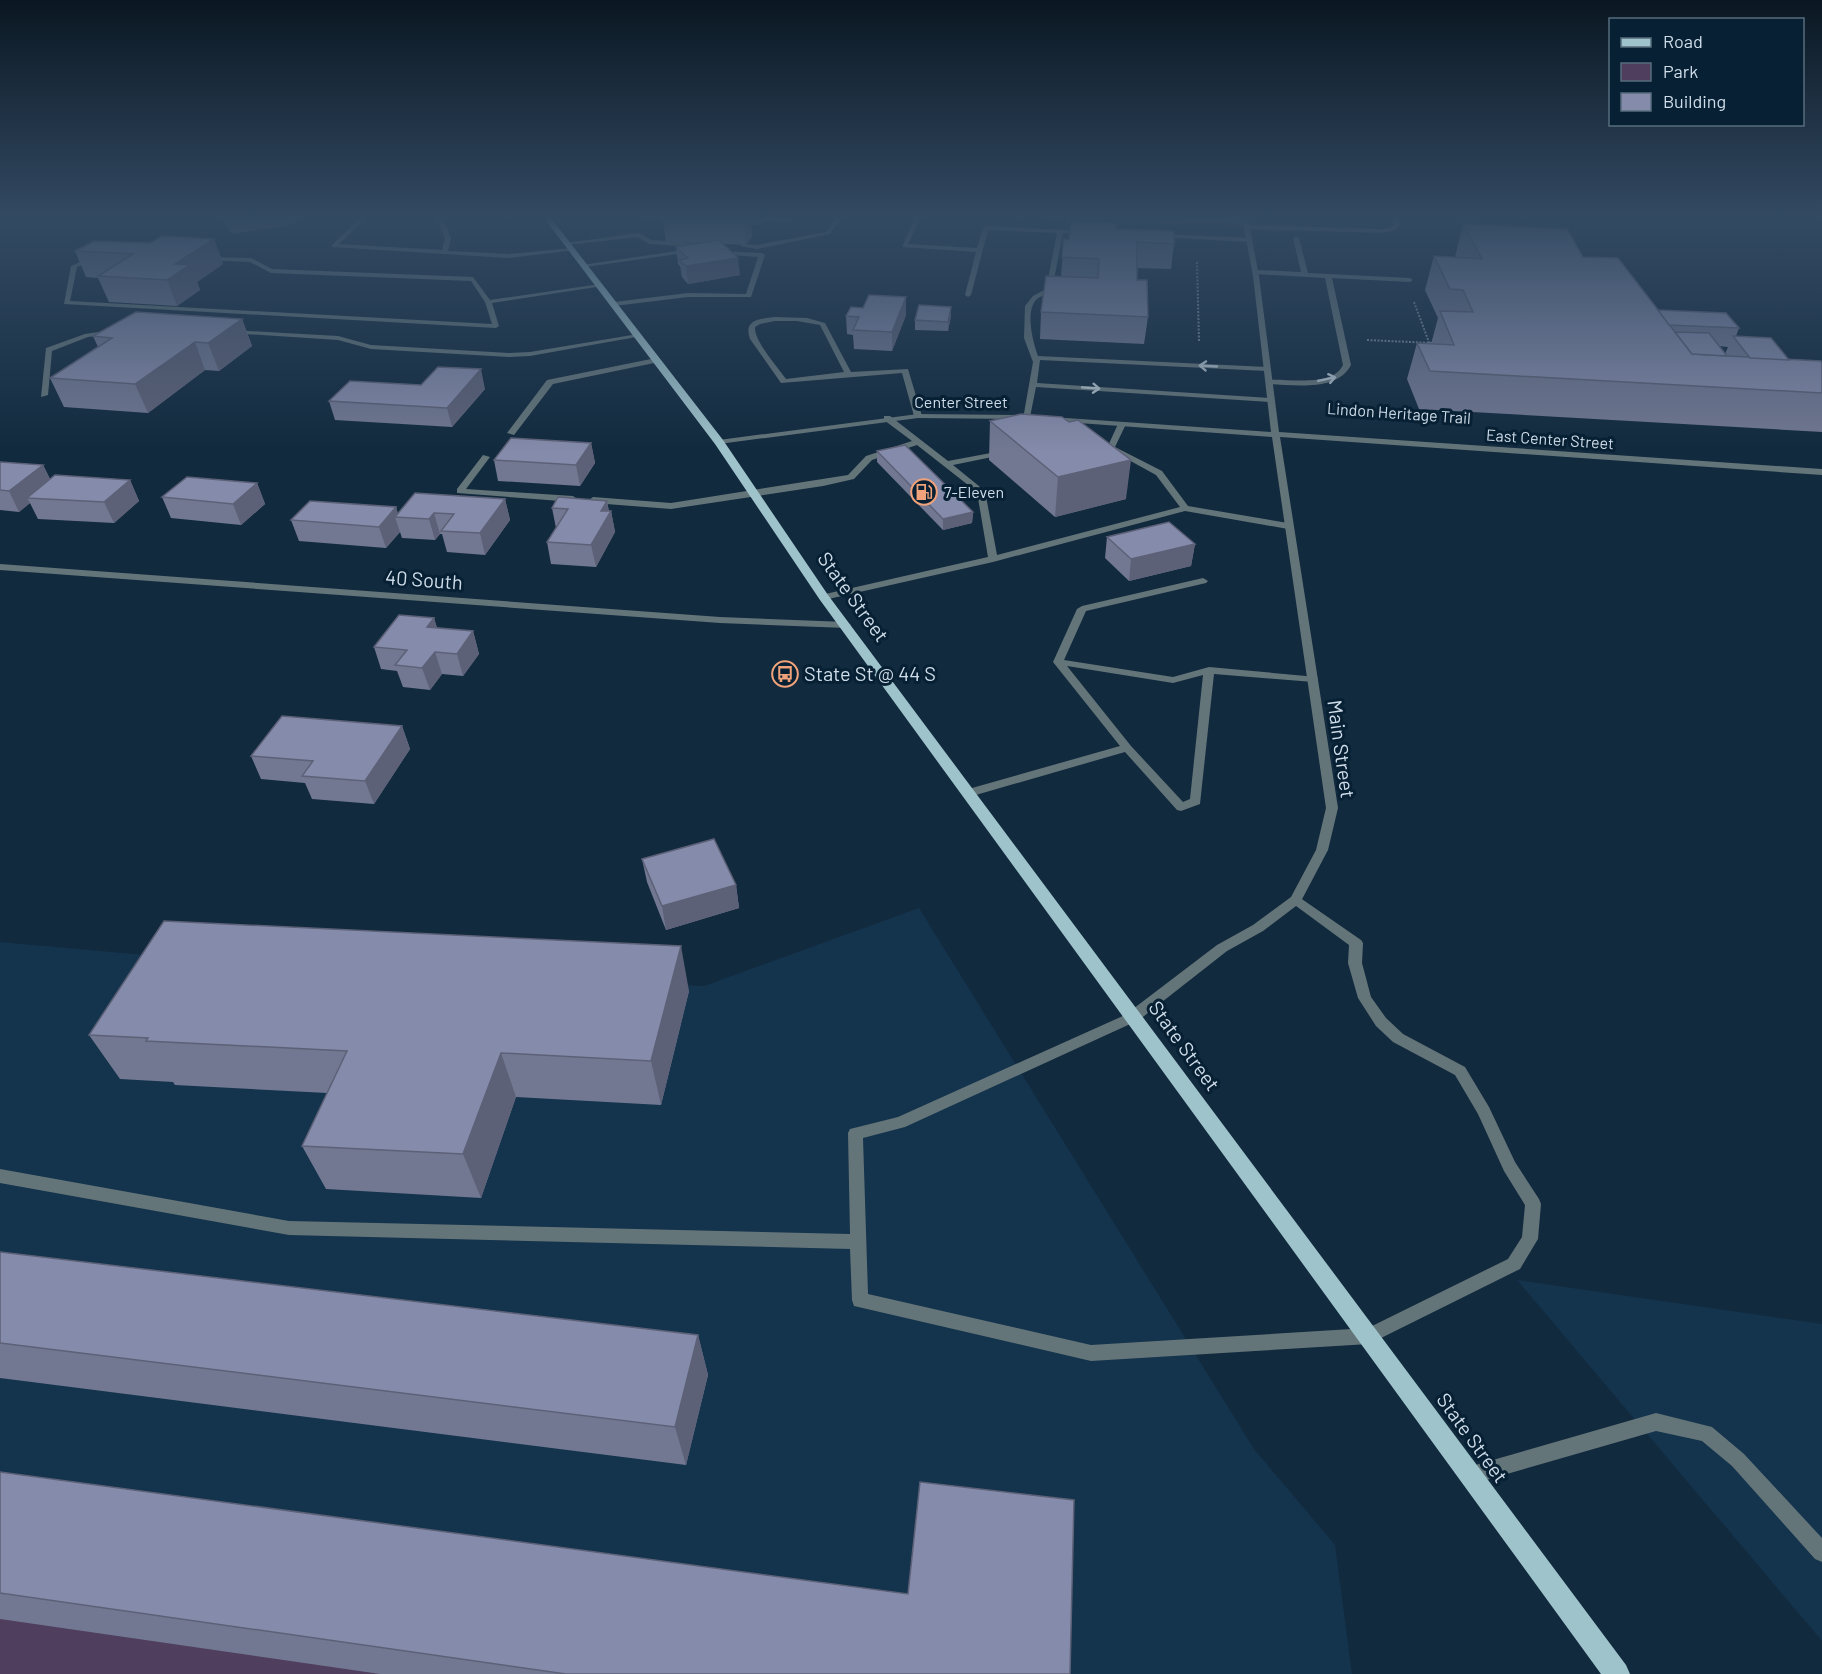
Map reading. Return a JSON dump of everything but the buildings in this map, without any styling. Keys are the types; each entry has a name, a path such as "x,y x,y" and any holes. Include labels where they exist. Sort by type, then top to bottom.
{"main road":[{"path":"608,296 614,304"},
{"name":"State Street","path":"614,304 719,442 824,597 1617,1674"}],"street":[{"path":"67,296 66,303 496,326 484,296"},
{"path":"488,302 529,296"},
{"path":"614,304 679,296"},
{"path":"1026,417 1036,358 1028,338 1028,306 1037,296"},
{"name":"Main Street","path":"859,1242 855,1133 900,1123 1134,1016 1222,948 1258,928 1296,900 1322,850 1332,808 1288,526 1270,400 1259,296"},
{"path":"1269,382 1329,379 1344,371 1347,364 1332,296"},
{"path":"849,374 823,324 816,321 762,320 752,326 754,339 784,381 905,371 918,416"},
{"path":"44,395 49,350 87,335 121,330"},
{"path":"224,332 338,338 371,347 509,355 530,354 638,336"},
{"path":"1036,358 1267,369"},
{"path":"511,433 550,382 656,360"},
{"path":"1033,385 1270,400"},
{"name":"Center Street","path":"719,442 887,418 918,416 1026,417 1276,435"},
{"path":"887,418 981,491 993,559"},
{"path":"1111,448 1122,424"},
{"name":"East Center Street","path":"1276,435 1822,472"},
{"path":"486,457 460,491 671,506 754,495 851,477 869,458 918,442"},
{"path":"1100,448 1111,448 1159,473 1185,508"},
{"path":"946,464 1011,451"},
{"path":"824,597 993,559 1185,508 1288,526"},
{"name":"40 South","path":"0,567 720,620 846,625"},
{"path":"1058,662 1082,609 1203,581"},
{"path":"1058,662 1173,680 1209,670 1313,679"},
{"path":"1058,662 1127,748 1181,807 1196,801 1209,670"},
{"path":"969,793 1127,748"},
{"path":"0,1176 289,1228 859,1242 860,1300 1091,1353 1370,1336 1514,1264 1530,1239 1533,1204 1509,1167 1484,1111 1460,1071 1398,1038 1381,1022 1365,998 1355,963 1356,943 1296,900"},
{"path":"1472,1475 1656,1422 1706,1433 1738,1460 1822,1552"}],"path":[{"path":"1198,296 1199,345 1219,353 1221,367"},
{"path":"1413,301 1430,343"},
{"path":"1364,340 1441,344"},
{"path":"1421,349 1430,343"}],"shaded area":[{"path":"919,908 1254,1449 1335,1545 1352,1674 376,1674 0,1617 0,942 245,964 704,986"},
{"path":"1517,1280 1822,1324 1822,1641"}],"green space":[{"path":"0,1615 393,1674 0,1674"}],"place":[{"name":"7-Eleven","path":"924,492"},
{"name":"State St @ 44 S","path":"785,674"}]}
